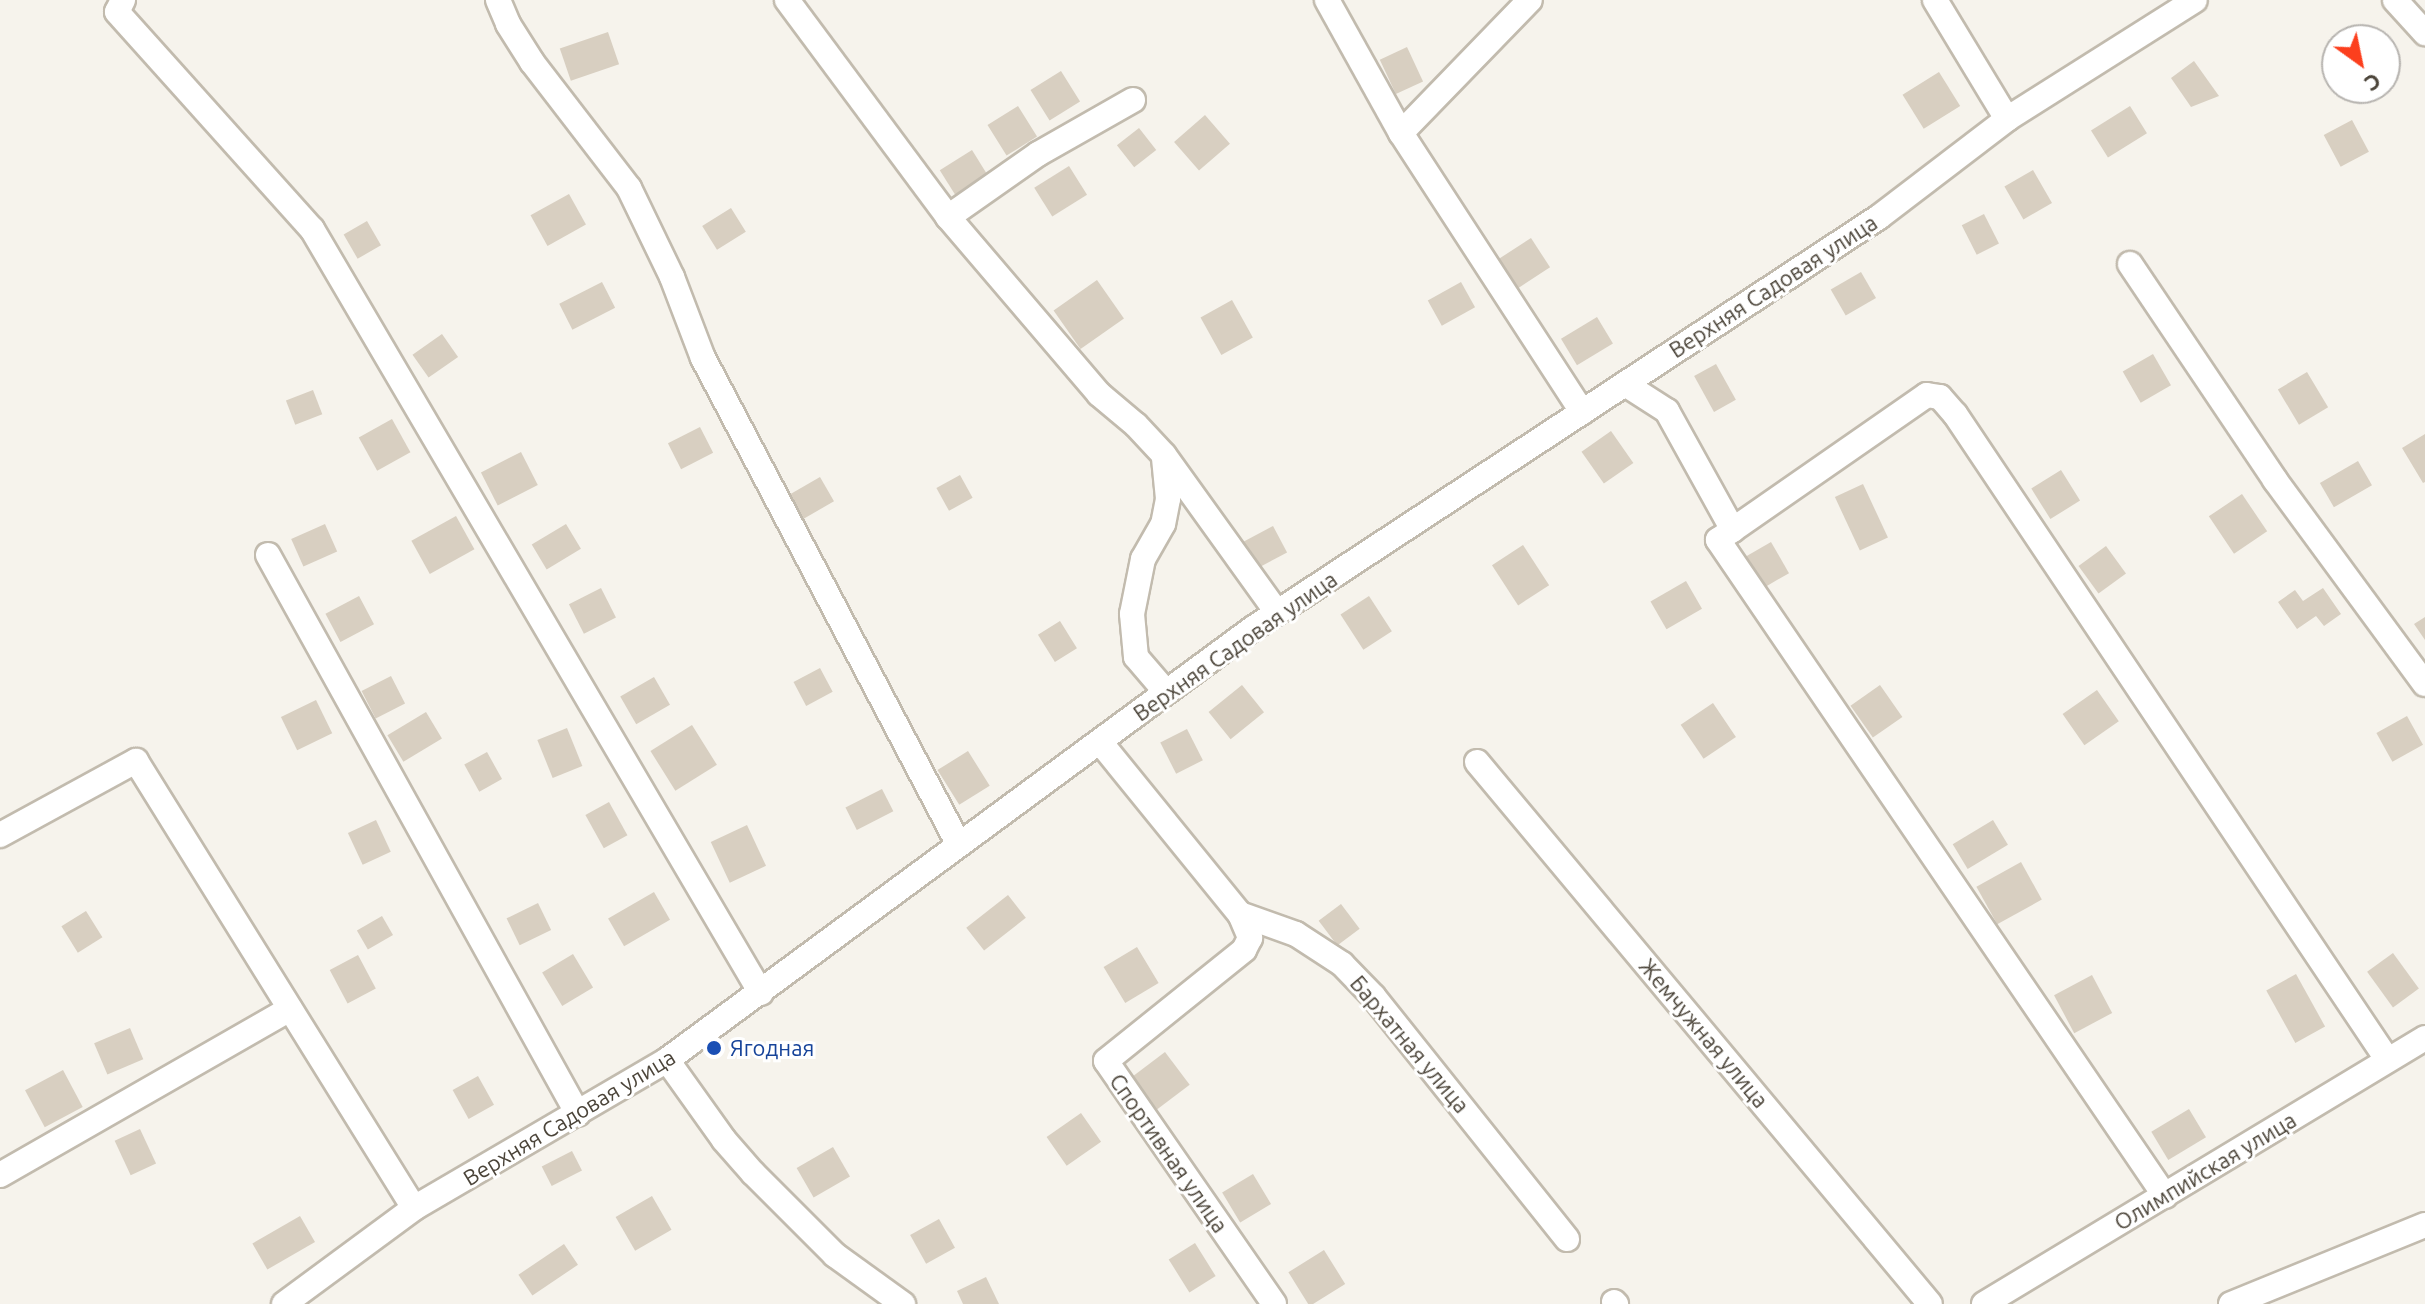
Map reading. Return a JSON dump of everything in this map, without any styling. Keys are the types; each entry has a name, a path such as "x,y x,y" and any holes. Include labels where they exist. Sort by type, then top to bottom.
{"street":[{"path":"123,0 117,12 312,229 761,993"},
{"path":"498,0 508,24 532,62 629,188 672,277 703,358 959,845"},
{"path":"787,0 948,217 1099,394 1136,425 1164,455 1277,612"},
{"path":"1327,0 1401,133 1582,412"},
{"path":"1401,133 1530,0"},
{"path":"1935,0 2007,119"},
{"name":"Верхняя Садовая улица","path":"284,1304 414,1208 667,1060 1277,612 1879,217 2007,119 2195,0"},
{"path":"2395,0 2425,33"},
{"path":"948,217 1038,154 1133,100"},
{"path":"2130,264 2275,480 2425,684"},
{"path":"1625,384 1667,411 1733,530"},
{"path":"2165,1196 1718,540 1927,395 1940,397 1955,414 2387,1059"},
{"path":"1164,455 1168,499 1166,511 1163,524 1143,559 1132,614 1136,657 1166,692"},
{"path":"268,555 578,1114"},
{"path":"1100,742 1240,914"},
{"path":"0,835 136,761 414,1208"},
{"name":"Жемчужная улица","path":"1477,762 1930,1304"},
{"name":"Бархатная улица","path":"1240,914 1296,934 1342,964 1373,996 1567,1239"},
{"name":"Спортивная улица","path":"1240,914 1250,938 1244,950 1106,1061 1274,1304"},
{"path":"0,1175 290,1009"},
{"name":"Олимпийская улица","path":"1984,1304 2425,1038"},
{"path":"667,1060 724,1140 753,1173 835,1255 903,1304"},
{"path":"2231,1304 2425,1225"}],"building":[{"path":"608,32 619,64 571,81 560,49"},
{"path":"1407,47 1423,81 1396,94 1380,60"},
{"path":"2194,61 2219,96 2191,107 2171,78"},
{"path":"1061,71 1080,102 1050,121 1030,90"},
{"path":"1939,72 1960,106 1924,129 1903,95"},
{"path":"1018,106 1037,137 1007,156 987,125"},
{"path":"2130,106 2147,133 2108,158 2091,130"},
{"path":"1205,115 1230,144 1199,171 1174,142"},
{"path":"2352,120 2369,152 2341,167 2324,135"},
{"path":"1139,128 1156,150 1134,167 1117,145"},
{"path":"972,150 989,177 957,197 940,170"},
{"path":"1069,166 1087,195 1052,217 1034,188"},
{"path":"2033,170 2052,203 2023,219 2004,186"},
{"path":"569,194 586,225 547,246 531,215"},
{"path":"731,208 746,232 717,250 702,226"},
{"path":"1984,214 1999,243 1977,255 1962,225"},
{"path":"367,221 381,245 358,259 344,234"},
{"path":"1531,238 1550,267 1517,289 1497,260"},
{"path":"1861,272 1876,298 1846,315 1831,290"},
{"path":"1097,280 1124,319 1081,349 1054,310"},
{"path":"602,282 615,308 572,330 559,304"},
{"path":"1461,282 1475,307 1442,326 1428,300"},
{"path":"1232,300 1253,338 1221,355 1201,317"},
{"path":"1597,317 1613,344 1577,365 1561,339"},
{"path":"442,334 458,357 429,378 413,355"},
{"path":"2153,354 2171,385 2141,403 2123,372"},
{"path":"1716,364 1736,400 1714,412 1694,376"},
{"path":"2307,372 2328,407 2299,425 2278,390"},
{"path":"313,390 322,414 295,425 286,400"},
{"path":"392,419 410,452 377,471 359,437"},
{"path":"700,427 713,453 681,469 668,443"},
{"path":"1611,431 1633,463 1604,484 1582,452"},
{"path":"2425,434 2425,482 2423,483 2402,448"},
{"path":"521,452 538,485 498,505 481,472"},
{"path":"2358,461 2372,485 2334,507 2320,483"},
{"path":"2061,470 2080,501 2050,519 2031,489"},
{"path":"960,475 973,498 949,511 936,488"},
{"path":"820,477 834,501 800,521 786,496"},
{"path":"1863,484 1888,537 1860,551 1835,497"},
{"path":"2242,494 2267,531 2234,554 2209,516"},
{"path":"456,516 474,549 430,574 411,541"},
{"path":"325,524 337,551 303,566 291,539"},
{"path":"566,524 581,549 547,569 532,545"},
{"path":"1273,526 1287,552 1258,568 1244,541"},
{"path":"1771,542 1789,573 1764,588 1746,556"},
{"path":"1523,545 1549,585 1518,605 1492,565"},
{"path":"2106,546 2126,574 2098,593 2078,566"},
{"path":"1686,581 1702,609 1666,629 1650,602"},
{"path":"601,588 616,617 584,634 569,604"},
{"path":"2323,588 2341,614 2324,626 2316,616 2297,629 2278,602 2295,590 2303,601"},
{"path":"359,596 374,624 340,642 325,614"},
{"path":"1369,596 1392,631 1363,650 1340,615"},
{"path":"2425,617 2425,640 2414,624"},
{"path":"1060,621 1077,648 1055,662 1038,635"},
{"path":"820,668 833,692 806,706 794,682"},
{"path":"391,676 405,704 376,719 362,691"},
{"path":"654,677 670,705 636,724 620,696"},
{"path":"1242,685 1264,712 1231,739 1209,712"},
{"path":"1880,685 1902,717 1873,738 1851,706"},
{"path":"2097,690 2119,721 2084,745 2063,714"},
{"path":"316,700 332,733 297,750 281,717"},
{"path":"1713,703 1736,737 1704,759 1681,725"},
{"path":"426,712 442,739 403,762 387,735"},
{"path":"2407,716 2423,745 2392,762 2376,733"},
{"path":"692,725 717,765 675,791 650,751"},
{"path":"567,728 582,766 553,778 537,740"},
{"path":"1187,729 1203,760 1176,774 1160,743"},
{"path":"968,751 990,786 959,805 937,770"},
{"path":"487,752 502,779 479,792 464,765"},
{"path":"882,789 893,811 857,830 845,808"},
{"path":"609,802 627,835 604,848 585,815"},
{"path":"376,820 391,852 363,865 348,833"},
{"path":"1993,820 2008,845 1968,869 1953,844"},
{"path":"747,825 766,866 730,883 711,842"},
{"path":"2021,862 2042,900 1997,924 1976,887"},
{"path":"654,892 670,920 624,946 608,918"},
{"path":"1008,895 1026,918 984,950 966,928"},
{"path":"538,903 551,930 520,945 507,918"},
{"path":"1341,904 1360,929 1337,946 1319,921"},
{"path":"86,911 102,937 78,953 61,926"},
{"path":"382,916 393,935 368,950 357,930"},
{"path":"1137,947 1159,983 1125,1003 1104,967"},
{"path":"2393,953 2419,989 2393,1007 2367,972"},
{"path":"573,954 593,987 562,1006 542,973"},
{"path":"358,955 376,989 348,1004 330,970"},
{"path":"2296,974 2325,1026 2295,1043 2266,990"},
{"path":"2092,975 2112,1013 2074,1033 2054,995"},
{"path":"130,1028 143,1059 107,1075 94,1043"},
{"path":"1165,1052 1190,1085 1157,1109 1132,1077"},
{"path":"63,1070 83,1107 45,1127 25,1090"},
{"path":"478,1076 494,1105 469,1119 453,1090"},
{"path":"2189,1109 2206,1137 2168,1160 2151,1132"},
{"path":"1081,1113 1101,1142 1067,1166 1047,1137"},
{"path":"140,1129 156,1163 131,1175 115,1141"},
{"path":"833,1147 850,1176 814,1197 797,1168"},
{"path":"572,1151 582,1171 552,1186 542,1166"},
{"path":"1253,1174 1271,1204 1240,1223 1222,1193"},
{"path":"652,1196 672,1230 635,1251 616,1217"},
{"path":"300,1216 315,1242 267,1269 252,1244"},
{"path":"939,1219 955,1248 926,1264 910,1235"},
{"path":"1195,1243 1216,1276 1189,1293 1169,1259"},
{"path":"564,1244 578,1265 532,1295 518,1275"},
{"path":"1324,1250 1345,1284 1308,1304 1288,1272"},
{"path":"986,1277 999,1304 963,1304 957,1291"}],"place":[{"name":"Ягодная","path":"714,1048"}]}
